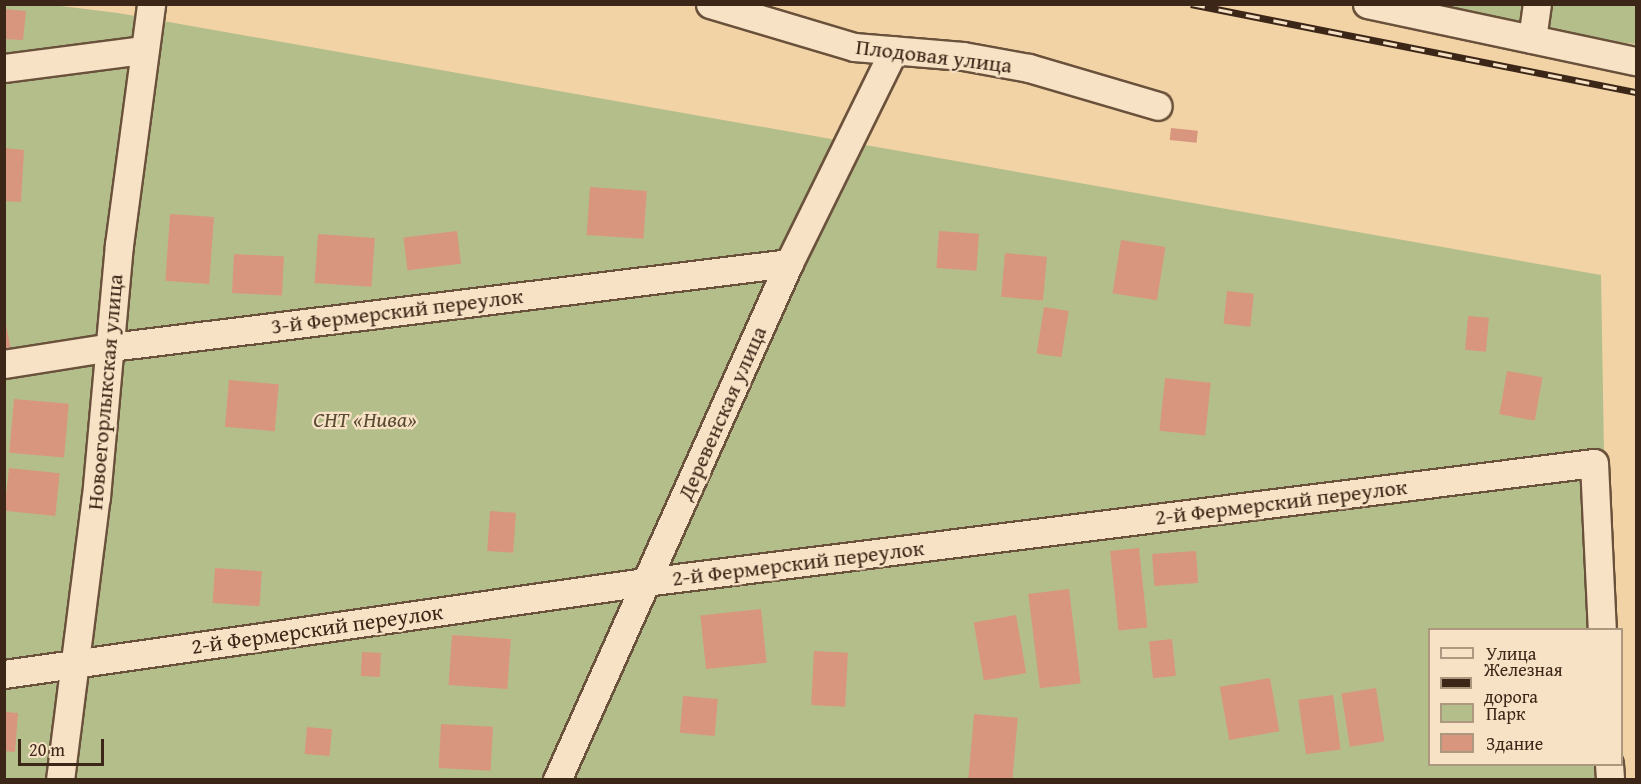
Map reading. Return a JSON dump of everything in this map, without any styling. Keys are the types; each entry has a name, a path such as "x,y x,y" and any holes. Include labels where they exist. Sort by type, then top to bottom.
{"street":[{"name":"Новоегорлыкская улица","path":"60,780 96,497 111,347 118,245 142,50 151,4"},
{"name":"Плодовая улица","path":"710,4 854,47 963,56 1029,68 1158,106"},
{"path":"1367,4 1636,62"},
{"path":"1532,39 1537,4"},
{"path":"4,68 142,50"},
{"name":"Деревенская улица","path":"557,780 789,263 894,50"},
{"name":"3-й Фермерский переулок","path":"4,364 111,347 789,263"},
{"name":"2-й Фермерский переулок","path":"4,674 645,582 1594,463 1602,628"}],"green space":[{"name":"СНТ «Нива»","path":"5,5 53,5 118,13 1601,275 1607,628 1428,628 1428,766 1609,766 1609,779 5,780"},
{"path":"1350,5 1636,5 1636,44 1449,24"}],"building":[{"path":"4,9 26,11 23,40 4,39"},
{"path":"1171,128 1198,131 1197,143 1170,140"},
{"path":"4,148 24,150 21,202 4,201"},
{"path":"590,187 647,191 644,239 587,235"},
{"path":"170,214 214,217 209,284 165,281"},
{"path":"457,231 461,264 407,270 403,238"},
{"path":"939,231 979,234 976,271 936,268"},
{"path":"318,234 375,238 371,287 315,283"},
{"path":"1121,240 1165,247 1157,300 1113,293"},
{"path":"1005,253 1047,257 1043,300 1001,297"},
{"path":"234,254 284,257 282,296 232,293"},
{"path":"1227,291 1254,294 1250,327 1224,324"},
{"path":"1044,307 1069,311 1061,357 1037,353"},
{"path":"4,315 12,355 4,357"},
{"path":"1468,316 1489,318 1486,352 1465,350"},
{"path":"1507,371 1542,377 1535,421 1499,414"},
{"path":"1165,378 1211,383 1205,436 1159,431"},
{"path":"229,380 279,384 275,431 225,427"},
{"path":"14,399 69,404 64,458 9,453"},
{"path":"9,468 60,473 55,516 5,511"},
{"path":"490,511 516,513 513,553 487,551"},
{"path":"1139,548 1147,628 1119,631 1110,551"},
{"path":"1196,551 1198,583 1154,586 1152,554"},
{"path":"215,568 262,571 259,606 213,603"},
{"path":"1069,589 1081,683 1040,688 1028,594"},
{"path":"761,609 767,663 706,669 700,615"},
{"path":"1016,615 1026,673 984,681 974,622"},
{"path":"452,635 511,639 507,689 449,685"},
{"path":"1172,639 1176,676 1153,678 1149,641"},
{"path":"814,651 848,653 845,707 811,705"},
{"path":"362,652 381,653 380,677 361,676"},
{"path":"1270,678 1279,731 1229,740 1220,687"},
{"path":"1376,688 1384,741 1350,747 1341,693"},
{"path":"1333,695 1341,749 1306,754 1298,700"},
{"path":"683,696 718,699 715,736 680,733"},
{"path":"4,712 18,713 15,752 4,751"},
{"path":"974,714 1018,718 1012,780 968,780"},
{"path":"441,724 493,727 491,771 439,768"},
{"path":"307,727 332,729 330,756 305,754"}],"railway":[{"path":"1191,4 1636,92"}]}
